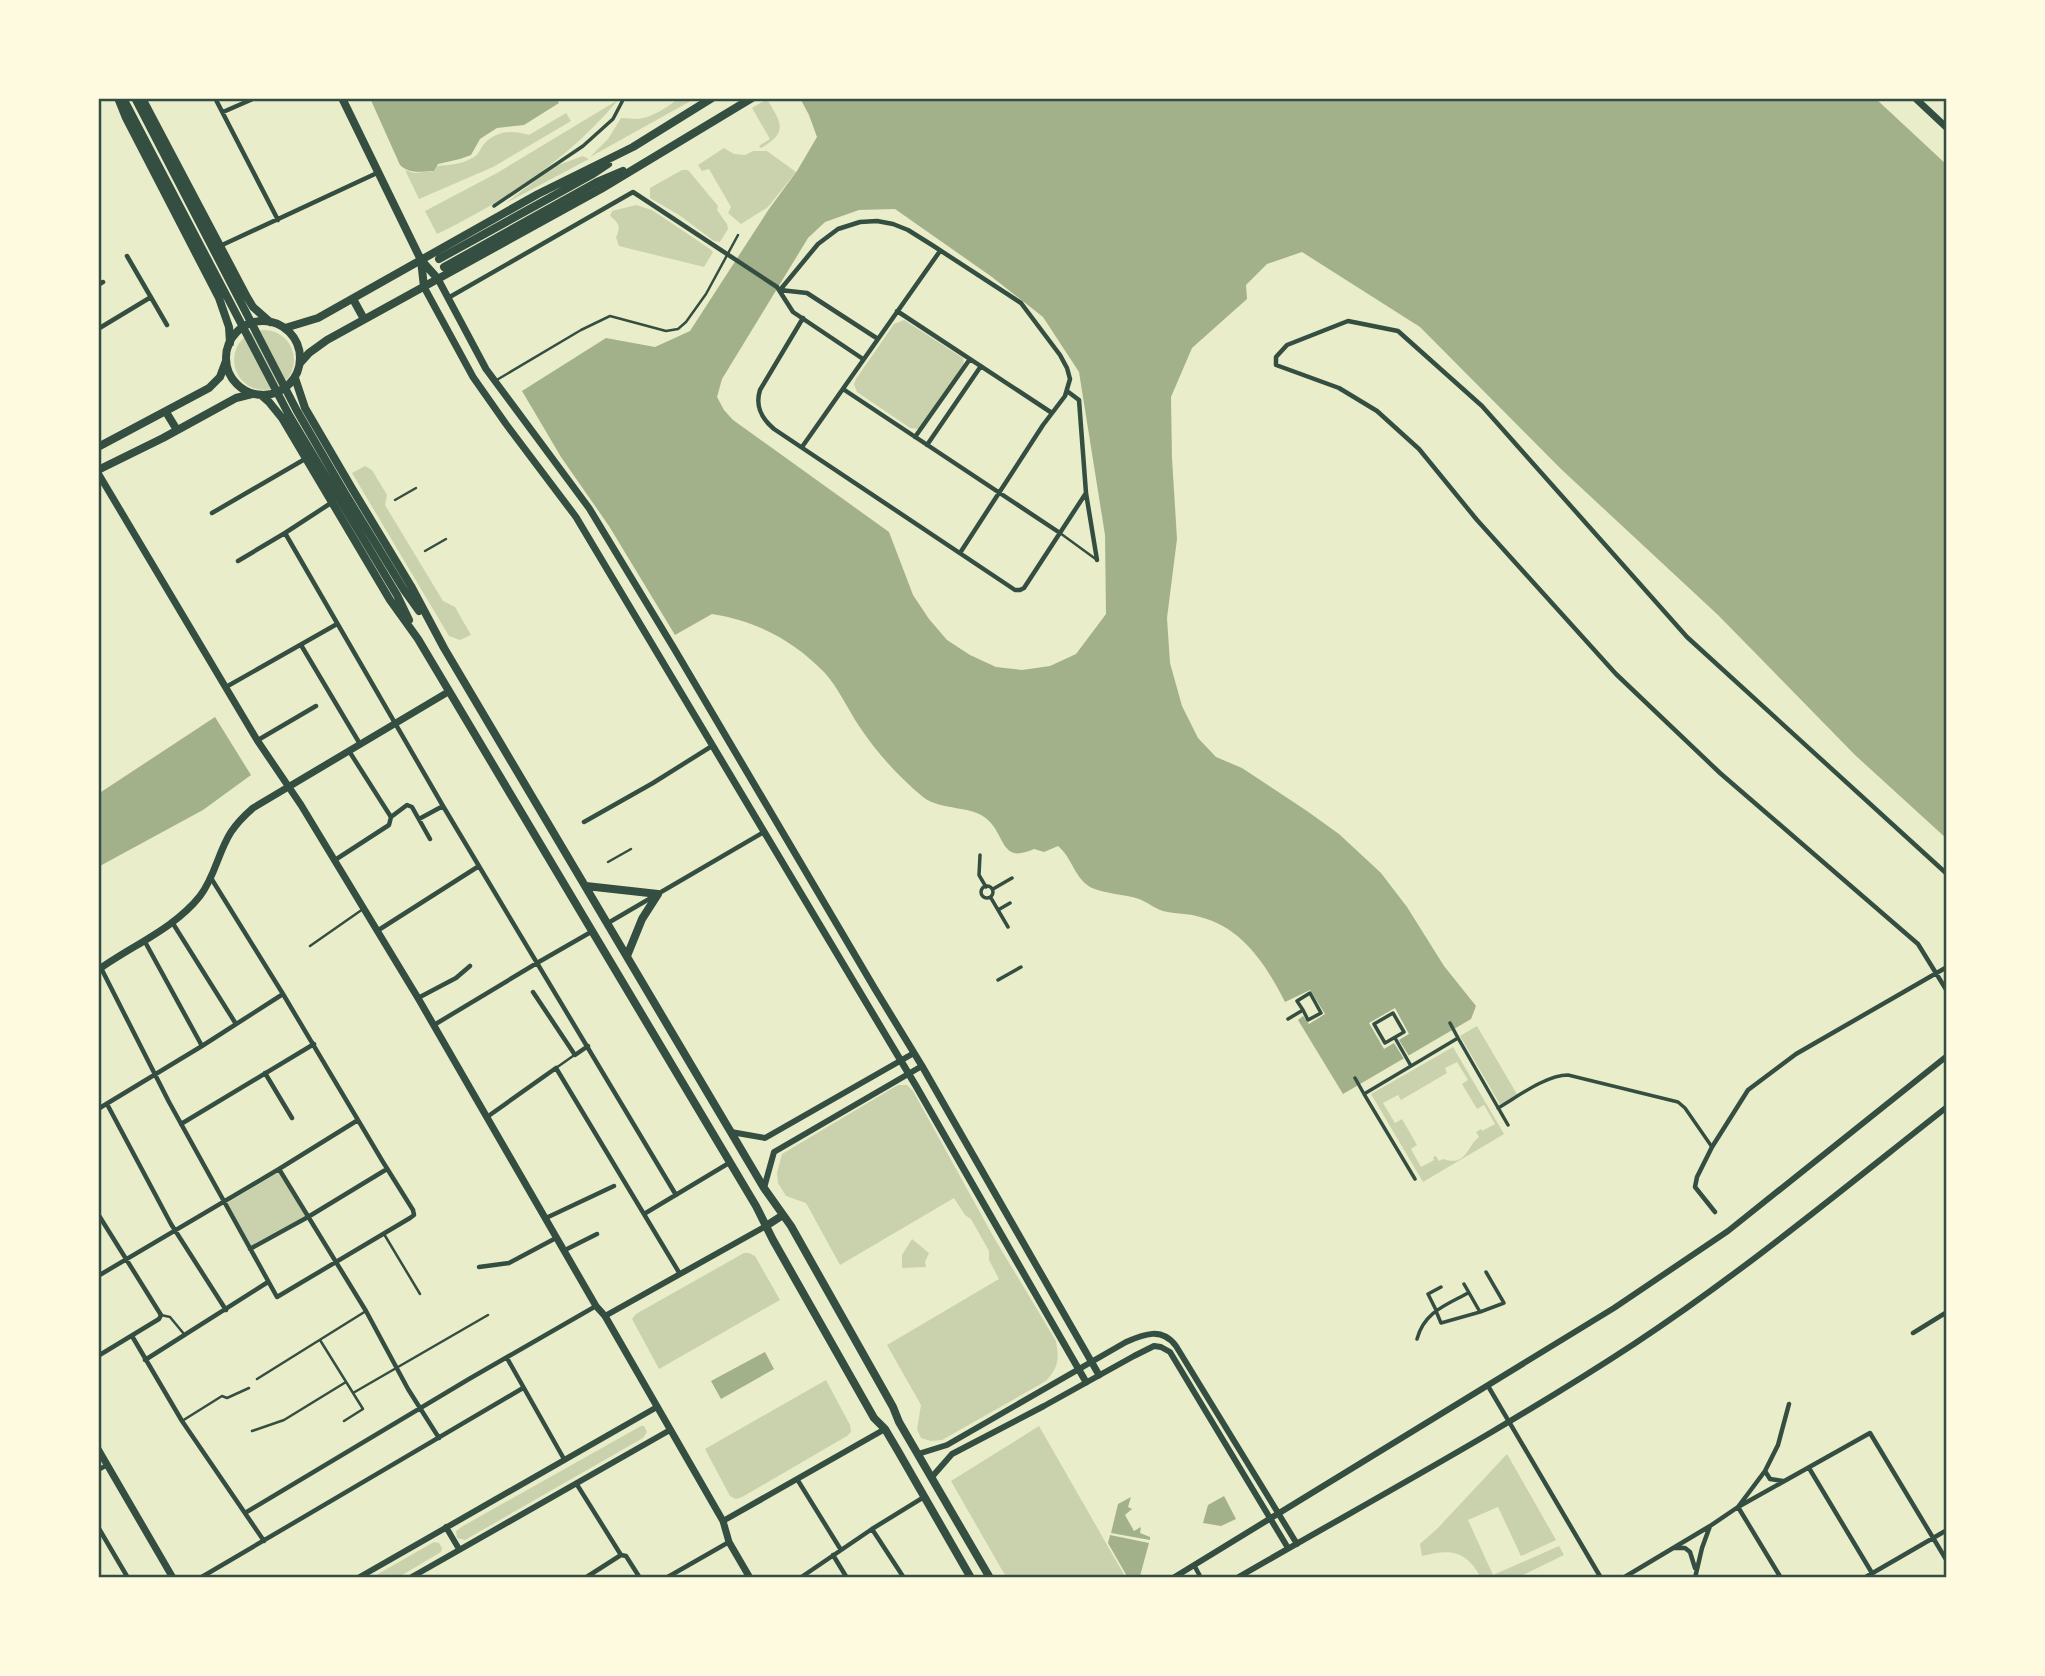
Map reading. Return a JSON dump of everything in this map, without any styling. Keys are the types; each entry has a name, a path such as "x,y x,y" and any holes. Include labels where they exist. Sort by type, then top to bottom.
{"main road":[{"path":"121,98 137,112"},
{"path":"98,447 215,383 223,371 230,342 229,327 219,298 126,118 121,98"},
{"path":"135,98 137,112 297,411 400,593 418,639"},
{"path":"142,98 253,307 270,322 285,328 291,334 299,347 300,363 295,378 283,389 269,395 236,398 98,472 257,740 418,998 556,1238 596,1306 605,1316 723,1521 729,1542 746,1577"},
{"path":"342,98 421,260 438,279 486,369 589,508 922,1066 1099,1375"},
{"path":"645,162 597,182 441,263 593,174 712,98"},
{"path":"300,363 318,346 364,319 601,189 752,98"},
{"path":"1915,98 1947,128"},
{"path":"285,328 318,318 538,194 634,147"},
{"path":"421,260 424,286 481,389 576,517 909,1074 1086,1382"},
{"path":"353,299 364,319"},
{"path":"230,342 247,326 270,322"},
{"path":"227,358 227,366 239,386 269,402 282,418 390,600 418,639 730,1163 874,1418 885,1429 971,1578"},
{"path":"295,378 305,408 352,490 764,1188 783,1215 990,1578"},
{"path":"481,389 495,381"},
{"path":"166,412 177,430"},
{"path":"576,517 589,508"},
{"path":"400,593 434,630"},
{"path":"662,659 675,650"},
{"path":"99,969 172,922 194,903 211,878 230,832 263,801 448,692"},
{"path":"713,745 726,737"},
{"path":"764,832 775,821"},
{"path":"586,886 658,894 642,919 627,956"},
{"path":"815,919 829,911"},
{"path":"592,932 608,923"},
{"path":"861,997 875,989"},
{"path":"963,1171 977,1163"},
{"path":"766,1226 783,1215"},
{"path":"1031,1288 1045,1280"},
{"path":"885,1429 899,1422"},
{"path":"98,1450 173,1578"}],"street":[{"path":"215,98 278,220"},
{"path":"223,113 255,98"},
{"path":"494,206 583,146 613,120 624,98"},
{"path":"220,246 378,173"},
{"path":"448,298 633,192 779,289 807,293 878,339"},
{"path":"779,289 824,239 838,229 877,221 901,226 1027,310 1067,368 1070,379 1067,391 960,553"},
{"path":"802,447 940,251"},
{"path":"127,256 167,325"},
{"path":"779,289 793,312 863,359"},
{"path":"98,329 151,297"},
{"path":"897,311 1052,413"},
{"path":"803,318 760,390 757,399 762,417 768,424 1014,590 1020,590 1028,582 1086,493"},
{"path":"1947,874 1687,638 1482,406 1398,331 1348,321 1287,345 1276,357 1276,365 1339,387 1377,411 1419,449 1478,520 1616,674 1720,773 1918,944 1947,991"},
{"path":"915,437 970,359"},
{"path":"927,445 981,366"},
{"path":"843,388 1060,533"},
{"path":"1067,391 1079,400 1086,493 1097,560"},
{"path":"212,513 305,459"},
{"path":"238,561 331,503"},
{"path":"285,533 443,806 676,1195"},
{"path":"226,688 338,624"},
{"path":"302,645 360,745"},
{"path":"257,740 316,706"},
{"path":"584,822 713,745"},
{"path":"349,751 391,817"},
{"path":"334,860 389,825 391,817 407,805 410,805 430,839"},
{"path":"419,819 443,806"},
{"path":"608,923 764,832"},
{"path":"980,855 979,875 986,887 993,889 1012,878"},
{"path":"376,931 479,866"},
{"path":"99,969 277,1297 414,1215 414,1210 284,994 211,878"},
{"path":"986,887 981,891 982,895 985,898 991,897"},
{"path":"991,897 993,889"},
{"path":"991,897 1008,927"},
{"path":"998,910 1010,903"},
{"path":"172,922 236,1024"},
{"path":"434,1025 592,932"},
{"path":"144,940 202,1046"},
{"path":"418,998 456,978 470,966"},
{"path":"998,980 1021,967"},
{"path":"1715,1212 1695,1187 1697,1177 1712,1146 1748,1090 1796,1054 1947,967"},
{"path":"533,992 575,1055 588,1046"},
{"path":"1310,993 1321,1013 1308,1020 1303,1010 1297,1001 1310,993"},
{"path":"98,1109 284,994"},
{"path":"1289,1019 1303,1010"},
{"path":"1393,1013 1404,1032 1395,1038 1385,1043 1374,1024 1393,1013"},
{"path":"1450,1023 1508,1125"},
{"path":"1395,1038 1411,1066"},
{"path":"1364,1094 1458,1038"},
{"path":"181,1124 314,1044"},
{"path":"731,1132 765,1138 914,1053"},
{"path":"1173,1578 1614,1308 1728,1231 1947,1056"},
{"path":"764,1188 774,1152 922,1066"},
{"path":"486,1118 556,1069 680,1274"},
{"path":"265,1073 292,1118"},
{"path":"1498,1108 1525,1091 1561,1075 1568,1075 1678,1102 1712,1146"},
{"path":"1355,1078 1415,1179"},
{"path":"846,1092 855,1105"},
{"path":"107,1104 175,1231 226,1310"},
{"path":"1237,1578 1509,1421 1635,1343 1749,1262 1947,1107"},
{"path":"98,1276 358,1120"},
{"path":"644,1214 730,1163"},
{"path":"279,1169 337,1262 439,1438"},
{"path":"250,1249 387,1169"},
{"path":"545,1219 614,1186"},
{"path":"98,1214 161,1315 159,1319 98,1356"},
{"path":"605,1316 766,1226"},
{"path":"564,1251 597,1234"},
{"path":"479,1266 509,1263 556,1238"},
{"path":"1441,1287 1428,1294 1441,1323 1480,1312 1504,1303 1486,1272"},
{"path":"145,1360 268,1282"},
{"path":"1464,1284 1480,1312"},
{"path":"1418,1339 1422,1325 1436,1311 1468,1293"},
{"path":"245,1513 596,1306"},
{"path":"1913,1333 1947,1312"},
{"path":"918,1454 947,1445 1091,1362 1146,1333 1157,1333 1172,1340 1297,1544"},
{"path":"132,1336 182,1422 264,1541"},
{"path":"931,1478 952,1454 1154,1346 1161,1347 1170,1352 1288,1548"},
{"path":"507,1358 564,1459"},
{"path":"1488,1386 1601,1578"},
{"path":"200,1578 523,1388"},
{"path":"1738,1507 1765,1471 1778,1445 1789,1404"},
{"path":"358,1578 657,1407"},
{"path":"723,1521 885,1429"},
{"path":"410,1578 670,1430"},
{"path":"1623,1578 1738,1507 1870,1433 1947,1561"},
{"path":"98,1470 107,1465"},
{"path":"1809,1467 1873,1576"},
{"path":"1765,1471 1770,1479 1783,1481"},
{"path":"797,1479 841,1550"},
{"path":"576,1483 621,1555 626,1556 640,1578"},
{"path":"800,1578 924,1497"},
{"path":"1738,1507 1781,1578"},
{"path":"1695,1575 1710,1526"},
{"path":"98,1527 128,1578"},
{"path":"446,1527 459,1549"},
{"path":"872,1529 904,1578"},
{"path":"1864,1578 1873,1576 1947,1530"},
{"path":"666,1578 729,1542"},
{"path":"1672,1548 1685,1548 1690,1552 1695,1575"},
{"path":"585,1578 621,1555"},
{"path":"833,1555 847,1578"},
{"path":"1194,1565 1202,1578"}],"lane":[{"path":"495,381 610,316 666,331 678,329 706,294 738,234"},
{"path":"395,500 416,488"},
{"path":"1060,533 1097,560"},
{"path":"425,551 446,539"},
{"path":"608,862 631,849"},
{"path":"310,946 363,909"},
{"path":"556,1069 575,1055"},
{"path":"384,1234 420,1294"},
{"path":"257,1379 366,1311"},
{"path":"161,1315 170,1317 185,1336"},
{"path":"353,1393 488,1315"},
{"path":"320,1340 363,1409 344,1421"},
{"path":"252,1431 284,1420 346,1382"},
{"path":"182,1422 222,1396 227,1398 249,1388"}],"shaded area":[{"path":"370,98 556,98 559,103 524,125 497,128 480,139 471,155 438,164 434,171 416,172 400,165"},
{"path":"679,98 696,98 590,157 608,139 621,118 638,119 649,116"},
{"path":"800,98 1875,98 1947,165 1947,839 1855,755 1718,615 1561,469 1420,327 1302,252 1267,264 1246,285 1247,299 1192,348 1171,397 1177,539 1167,618 1170,663 1182,706 1198,738 1216,757 1242,768 1307,811 1339,834 1381,873 1407,907 1444,966 1476,1006 1471,1019 1343,1094 1298,1020 1303,1016 1309,1024 1325,1014 1310,990 1285,1002 1261,962 1241,939 1228,929 1200,917 1163,911 1139,899 1092,888 1081,880 1058,846 1044,852 1034,849 1015,853 1005,846 994,827 982,815 923,797 873,746 824,672 787,641 759,627 712,614 675,635 522,391 606,338 655,347 690,331 817,137","holes":["895,209 992,277 1043,317 1079,372 1105,535 1106,614 1076,654 1050,666 1022,670 996,667 947,640 913,595 889,532 733,420 717,397 722,379 808,238 825,222 859,210"]},
{"path":"767,99 780,127 776,137 761,148 759,146 770,139 752,108"},
{"path":"618,100 579,141 535,177 437,234 425,211 497,173"},
{"path":"566,113 571,121 493,167 419,199 405,170 414,173 434,171 437,166 465,161 476,156 494,136 511,132 529,135"},
{"path":"724,148 734,154 745,155 753,151 767,151 796,172 768,207 741,224 728,213 731,207 709,169 702,171 698,165"},
{"path":"583,156 589,159 506,203 553,167"},
{"path":"682,170 688,170 718,206 717,210 728,229 720,242 714,241 650,198 650,188"},
{"path":"636,205 652,210 710,249 713,252 704,267 619,246 616,237 618,225 610,216 612,211"},
{"path":"904,320 963,358 964,368 919,429 910,428 857,392 854,384 894,324"},
{"path":"264,330 285,339 294,360 285,381 264,390 243,381 234,360 243,339"},
{"path":"365,466 372,470 387,495 385,505 443,601 455,607 471,635 460,640 449,636 352,473"},
{"path":"215,717 251,775 203,810 98,867 98,794"},
{"path":"1477,1026 1518,1096 1501,1106 1460,1036"},
{"path":"1453,1047 1504,1134 1423,1182 1371,1094","holes":["1457,1062 1468,1080 1462,1084 1477,1109 1484,1105 1495,1124 1476,1132 1479,1137 1462,1158 1439,1161 1436,1156 1421,1167 1411,1149 1417,1145 1402,1119 1395,1123 1383,1103 1398,1095 1401,1100 1447,1073 1445,1068"]},
{"path":"898,1085 907,1085 913,1091 993,1236 1056,1341 1057,1348 1056,1367 1046,1381 942,1440 921,1438 917,1429 921,1405 887,1345 999,1279 989,1260 989,1251 971,1219 965,1215 954,1198 840,1265 806,1203 786,1196 778,1183 777,1173 782,1154"},
{"path":"279,1172 305,1216 251,1246 227,1203"},
{"path":"912,1239 929,1253 926,1267 902,1268 902,1255"},
{"path":"744,1253 755,1256 780,1300 659,1369 632,1319 636,1314"},
{"path":"765,1352 774,1369 721,1399 711,1381"},
{"path":"826,1380 850,1425 851,1432 742,1497 736,1499 730,1496 705,1449"},
{"path":"644,1426 647,1432 643,1438 465,1540 457,1538 456,1531 463,1526"},
{"path":"1039,1426 1126,1578 1007,1578 951,1481"},
{"path":"1507,1454 1556,1540 1521,1556 1498,1507 1468,1520 1493,1575 1559,1546 1564,1555 1517,1578 1481,1578 1469,1562 1456,1554 1422,1556 1420,1544"},
{"path":"1224,1496 1236,1519 1221,1526 1203,1523 1208,1505"},
{"path":"1131,1497 1128,1507 1132,1509 1125,1515 1134,1531 1141,1527 1140,1533 1150,1537 1150,1540 1111,1533 1118,1504"},
{"path":"1110,1535 1149,1543 1140,1576 1128,1578 1108,1543"},
{"path":"434,1542 439,1543 441,1552 397,1578 371,1578"}],"pier":[{"path":"1395,1008 1409,1034 1399,1040 1409,1056 1404,1059 1394,1043 1384,1049 1369,1023"}]}
